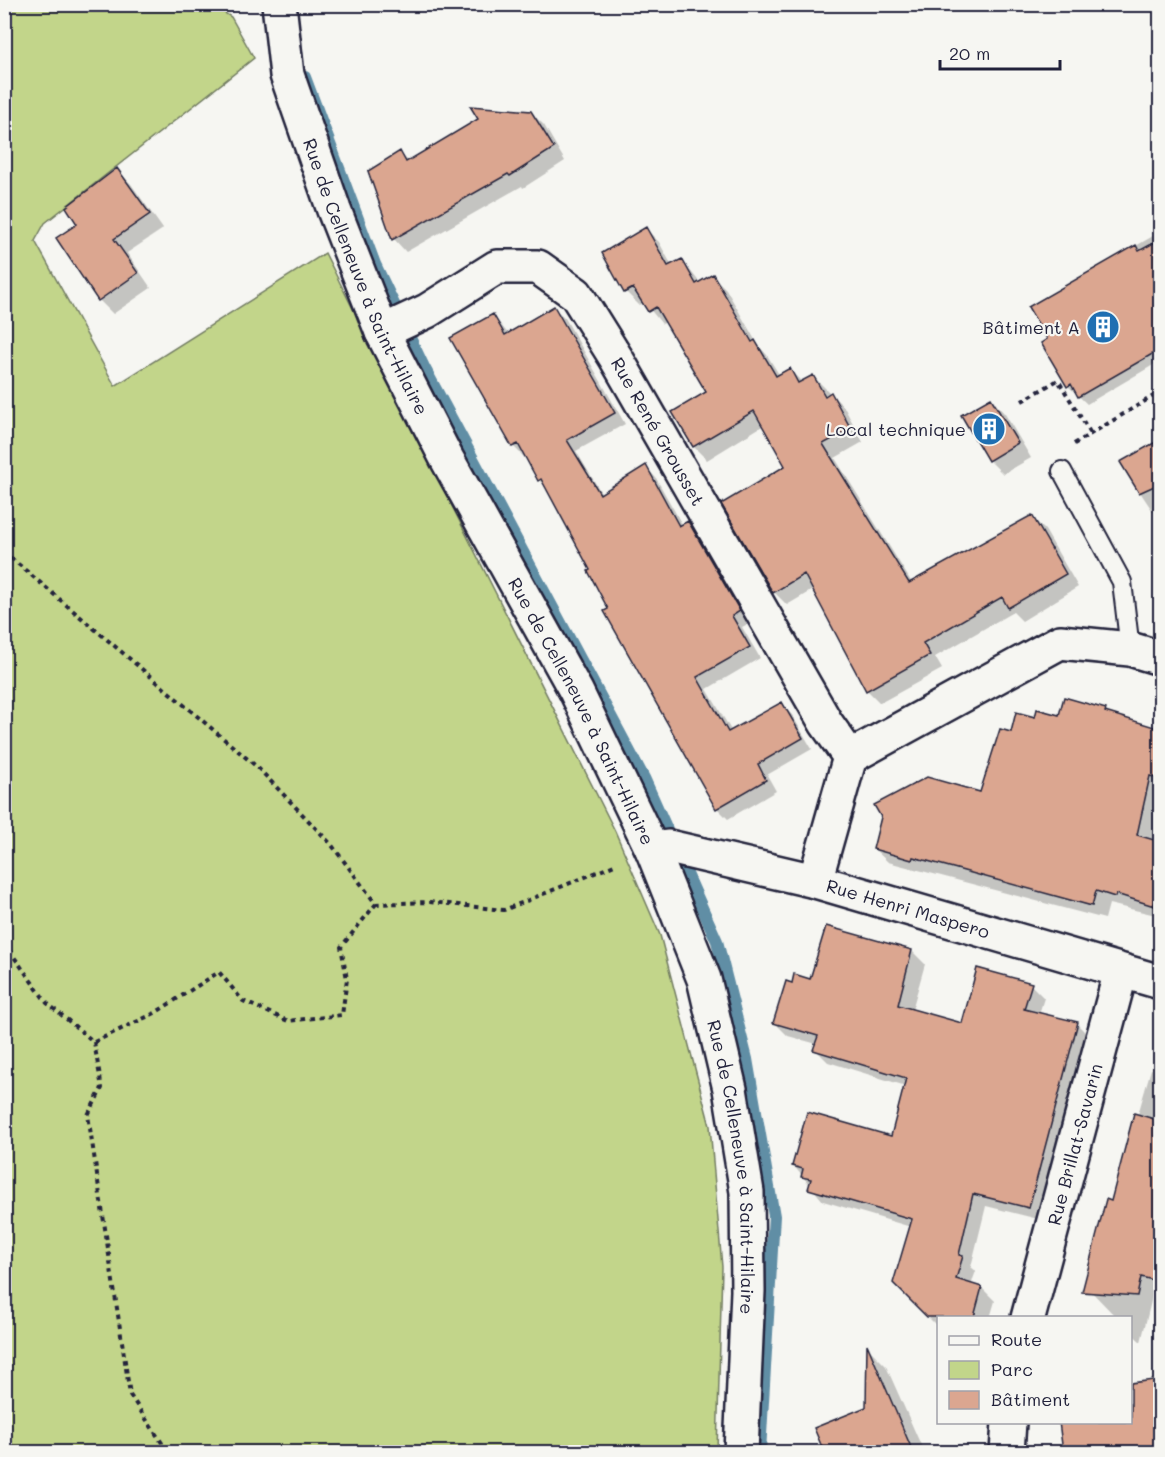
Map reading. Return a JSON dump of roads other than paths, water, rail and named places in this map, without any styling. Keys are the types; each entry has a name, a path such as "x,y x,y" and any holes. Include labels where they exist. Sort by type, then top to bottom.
{"street":[{"name":"Rue de Celleneuve à Saint-Hilaire","path":"279,4 287,75 334,210 382,332 447,459 576,692 652,849 704,978 730,1089 747,1192 748,1292 741,1452"},
{"name":"Rue René Grousset","path":"382,332 427,311 497,267 538,267 576,294 616,358 826,723 850,757"},
{"path":"815,881 850,757 1060,642 1130,649 1161,658"},
{"name":"Rue Henri Maspero","path":"652,849 669,847 815,881 1161,982"},
{"name":"Rue Brillat-Savarin","path":"1028,1316 1121,971"},
{"path":"1007,1452 1009,1424"}],"lane":[{"path":"1062,471 1122,582 1130,649"}],"waterway":[{"path":"305,77 375,264 424,367 644,778 717,941 747,1059 774,1216 760,1452"}],"place":[{"name":"Bâtiment A","path":"1103,327"},
{"name":"Local technique","path":"989,429"}]}
